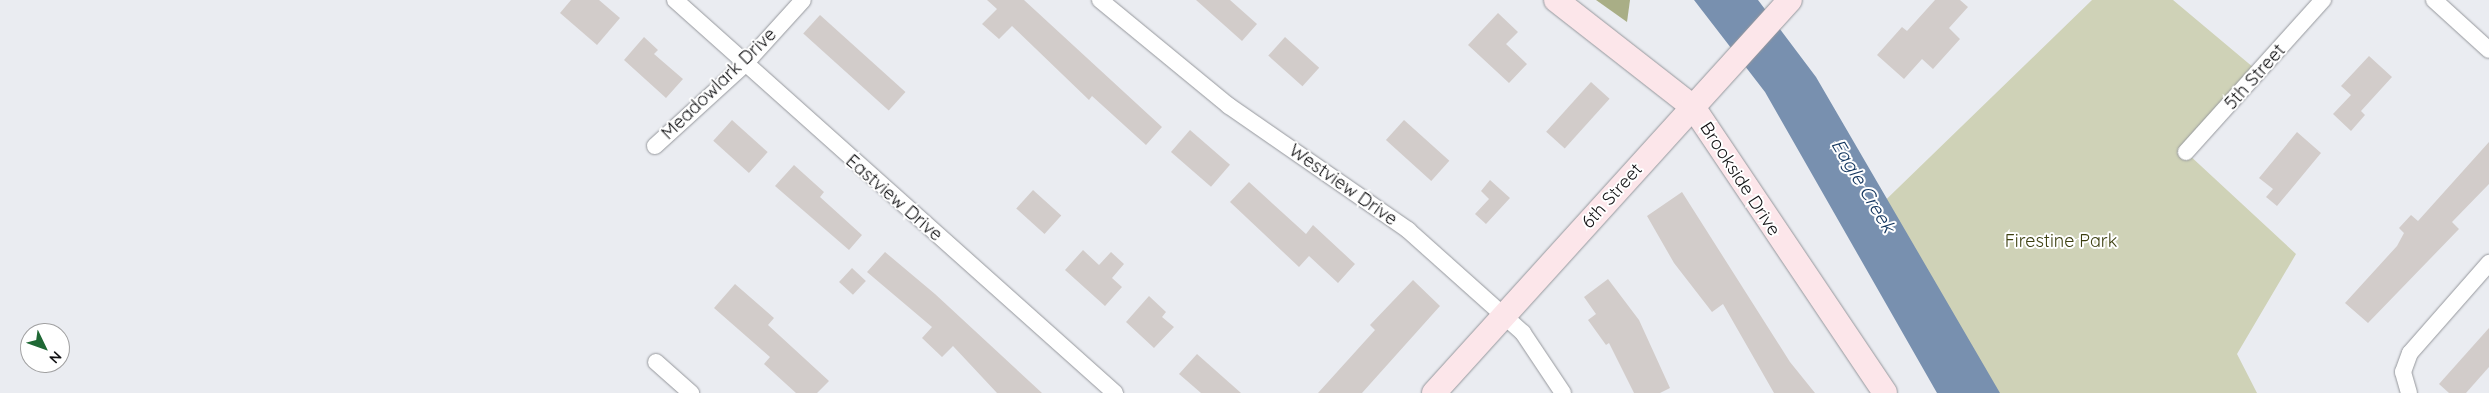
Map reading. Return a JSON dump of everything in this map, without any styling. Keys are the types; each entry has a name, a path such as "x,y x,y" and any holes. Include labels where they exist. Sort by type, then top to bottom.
{"street":[{"name":"Eastview Drive","path":"675,0 1115,393"},
{"name":"Meadowlark Drive","path":"655,146 746,64 803,0"},
{"name":"Westview Drive","path":"1100,0 1229,106 1388,214 1504,314 1523,333 1563,393"},
{"name":"Brookside Drive","path":"1556,0 1693,107 1885,393"},
{"name":"6th Street","path":"1434,393 1790,0"},
{"name":"5th Street","path":"2186,152 2323,0"},
{"path":"2434,0 2489,50"},
{"path":"2409,393 2403,372 2410,353 2434,323 2489,263"},
{"path":"656,362 691,393"}],"green space":[{"path":"1596,0 1630,0 1627,22"},
{"name":"Firestine Park","path":"2092,0 2173,0 2260,73 2187,153 2296,254 2237,354 2257,393 1968,393 1866,219"}],"water":[{"name":"Eagle Creek","path":"1694,0 1758,0 1816,77 2000,393 1937,393 1765,92"}],"building":[{"path":"571,0 599,0 620,18 597,45 560,13"},
{"path":"987,0 1024,0 1162,127 1146,145 1092,96 1089,100 1012,26 999,39 982,24 997,9"},
{"path":"1196,0 1230,0 1257,24 1242,41"},
{"path":"1935,0 1960,0 1968,7 1949,28 1960,39 1933,69 1922,59 1904,79 1877,55 1902,27 1907,31"},
{"path":"1498,13 1518,32 1506,44 1527,64 1509,83 1468,45"},
{"path":"820,15 905,92 889,111 803,34"},
{"path":"644,37 658,50 654,54 683,79 666,98 624,60"},
{"path":"1285,37 1319,68 1302,86 1268,56"},
{"path":"2369,56 2392,77 2361,111 2365,115 2351,131 2333,114 2351,95 2341,86"},
{"path":"1591,82 1610,99 1565,149 1546,132"},
{"path":"732,120 768,152 749,173 713,141"},
{"path":"1404,120 1449,161 1431,181 1386,140"},
{"path":"1190,130 1230,165 1211,187 1171,152"},
{"path":"2297,132 2321,153 2277,206 2266,197 2273,189 2259,178"},
{"path":"2489,142 2489,184 2452,222 2459,229 2368,323 2345,303 2397,246 2404,233 2399,228 2411,215 2418,221"},
{"path":"794,165 824,192 820,197 862,235 849,250 775,186"},
{"path":"1490,180 1510,198 1486,224 1475,214 1489,199 1481,191"},
{"path":"1249,182 1306,234 1313,225 1355,264 1338,283 1309,256 1299,267 1230,202"},
{"path":"1033,190 1061,215 1045,234 1016,209"},
{"path":"1682,192 1790,362 1815,393 1774,393 1723,304 1712,312 1674,263 1647,216"},
{"path":"1083,250 1099,265 1111,252 1124,264 1112,278 1122,287 1105,306 1065,270"},
{"path":"885,252 935,294 1042,393 997,393 953,346 942,357 922,338 932,327 867,272"},
{"path":"852,268 866,281 853,295 839,282"},
{"path":"1608,279 1639,320 1670,388 1660,393 1634,393 1609,343 1606,345 1588,320 1596,314 1584,297"},
{"path":"1413,280 1440,306 1362,393 1318,393 1375,330 1370,325"},
{"path":"735,284 774,318 768,325 829,381 817,393 796,393 764,364 770,357 714,308"},
{"path":"1149,296 1166,312 1162,317 1174,327 1154,348 1126,322"},
{"path":"2489,328 2489,367 2466,393 2449,393 2439,384"},
{"path":"1197,354 1241,393 1201,393 1179,374"}]}
